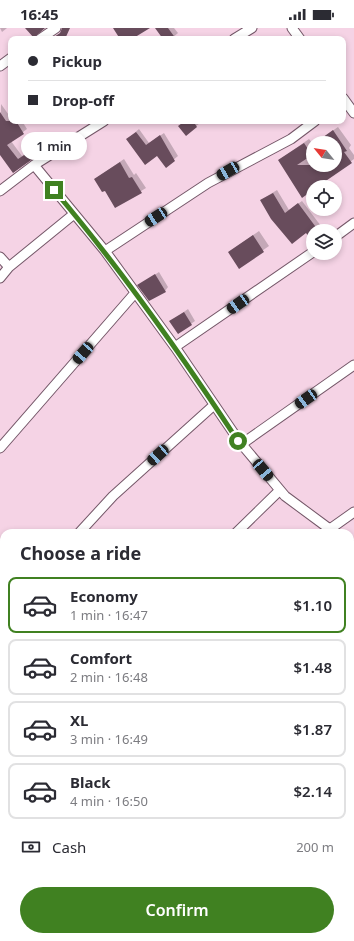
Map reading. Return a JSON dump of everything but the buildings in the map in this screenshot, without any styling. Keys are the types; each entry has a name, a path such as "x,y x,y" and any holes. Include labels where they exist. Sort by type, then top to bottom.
{"street":[{"path":"44,36 56,28"},
{"path":"239,36 252,28"},
{"path":"346,103 354,114"},
{"path":"0,192 34,166 99,124"},
{"path":"105,251 208,183 291,139 311,124"},
{"path":"34,166 105,251 175,347 238,441 285,496 329,529"},
{"path":"0,278 9,267 74,214"},
{"path":"342,232 354,224"},
{"path":"0,257 9,267"},
{"path":"175,347 306,257"},
{"path":"0,448 135,293"},
{"path":"238,441 242,443 246,441 354,365"},
{"path":"83,529 113,496 214,405"},
{"path":"240,529 280,490"},
{"path":"334,529 354,512"}],"route":[{"path":"54,190 105,251 175,347 238,441"}]}
